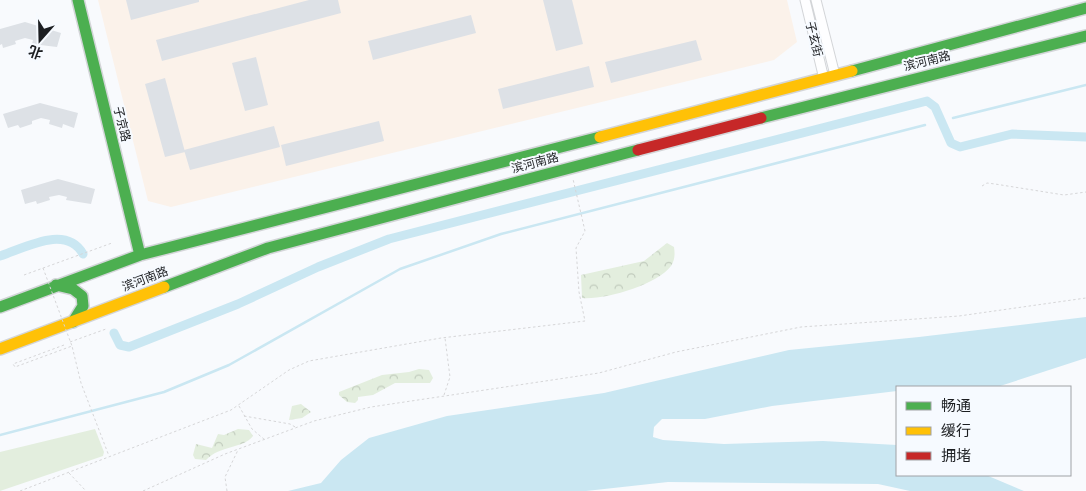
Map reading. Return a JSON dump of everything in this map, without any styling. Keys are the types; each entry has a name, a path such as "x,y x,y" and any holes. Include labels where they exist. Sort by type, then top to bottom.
{"main road":[{"name":"子京路","path":"78,0 140,255"},
{"name":"滨河南路","path":"0,307 140,255 830,77 1086,8"},
{"name":"滨河南路","path":"0,349 268,248 845,95 1086,36"},
{"path":"56,285 77,290 83,295 84,302 81,312 73,322"}],"street":[{"name":"子玄街","path":"804,0 830,77"},
{"name":"子玄街","path":"816,0 830,77"}],"path":[{"path":"20,491 238,406 302,363 445,338 584,321 579,292 576,248 585,231 585,226 574,183"},
{"path":"982,186 995,184 1064,195 1086,192"},
{"path":"24,275 112,243"},
{"path":"43,268 72,346 88,400 110,457"},
{"path":"143,491 238,450 347,412 599,374 676,352 801,327 959,316 1086,298"},
{"path":"70,342 106,329"},
{"path":"444,396 450,377 445,338"},
{"path":"64,345 13,364 15,367 72,346"},
{"path":"238,406 257,434 266,440"},
{"path":"244,416 290,424 297,428"},
{"path":"227,491 225,477 238,450"},
{"path":"68,472 86,491"}],"shaded area":[{"path":"98,0 787,0 797,42 774,60 171,207 148,201"}],"green space":[{"path":"667,243 674,247 675,255 671,266 664,273 643,285 617,294 604,297 582,298 581,275 644,261"},
{"path":"419,369 429,370 433,378 430,383 395,383 373,395 358,397 355,403 347,402 339,395 339,392 382,375"},
{"path":"301,404 311,412 302,418 289,420 292,406"},
{"path":"95,429 104,452 103,456 0,491 0,452"},
{"path":"238,429 249,430 253,436 249,440 218,452 206,460 195,459 193,455 196,444 212,448 218,434 224,435"}],"water":[{"path":"1086,317 1086,358 1000,386 896,386 896,391 772,406 705,419 662,419 654,427 653,437 663,440 724,444 823,441 896,445 896,476 988,476 1024,491 910,491 878,484 668,482 586,491 288,491 321,483 341,460 369,438 447,416 604,393 789,350"}],"building":[{"path":"126,0 199,0 199,2 131,20"},
{"path":"309,0 338,0 341,13 162,61 156,40"},
{"path":"543,0 572,0 583,44 556,51"},
{"path":"471,15 476,33 373,60 368,41"},
{"path":"25,22 61,33 57,47 32,44 33,40 25,38 15,41 16,44 3,48 2,44 0,45 0,29"},
{"path":"696,40 702,60 611,83 605,62"},
{"path":"256,57 268,105 245,111 232,63"},
{"path":"589,66 594,87 503,109 498,89"},
{"path":"165,78 185,152 165,157 145,84"},
{"path":"40,103 78,113 74,128 63,124 62,128 49,124 50,120 41,118 32,121 32,124 20,128 18,125 8,128 3,114"},
{"path":"379,121 384,141 286,166 281,145"},
{"path":"274,126 280,147 190,170 184,150"},
{"path":"58,179 95,189 91,204 66,200 67,197 59,195 49,197 50,200 37,204 36,201 25,204 21,190"}],"waterway":[{"path":"953,118 1086,85"},
{"path":"114,333 120,345 129,347 238,304 318,267 389,239 927,101 935,107 951,143 960,147 1012,134 1086,137"},
{"path":"0,435 164,392 229,365 400,269 501,234 925,125"},
{"path":"0,256 33,244 56,239 76,245 83,254"}],"traffic: fast":[{"path":"78,0 140,255"},
{"path":"852,71 1086,8"},
{"path":"761,118 1086,36"},
{"path":"0,307 140,255 600,137"},
{"path":"164,287 268,248 638,150"},
{"path":"56,285 73,289 82,296 83,306 73,322"}],"traffic: slow":[{"path":"600,137 852,71"},
{"path":"0,349 164,287"}],"traffic: jam":[{"path":"638,150 761,118"}]}
